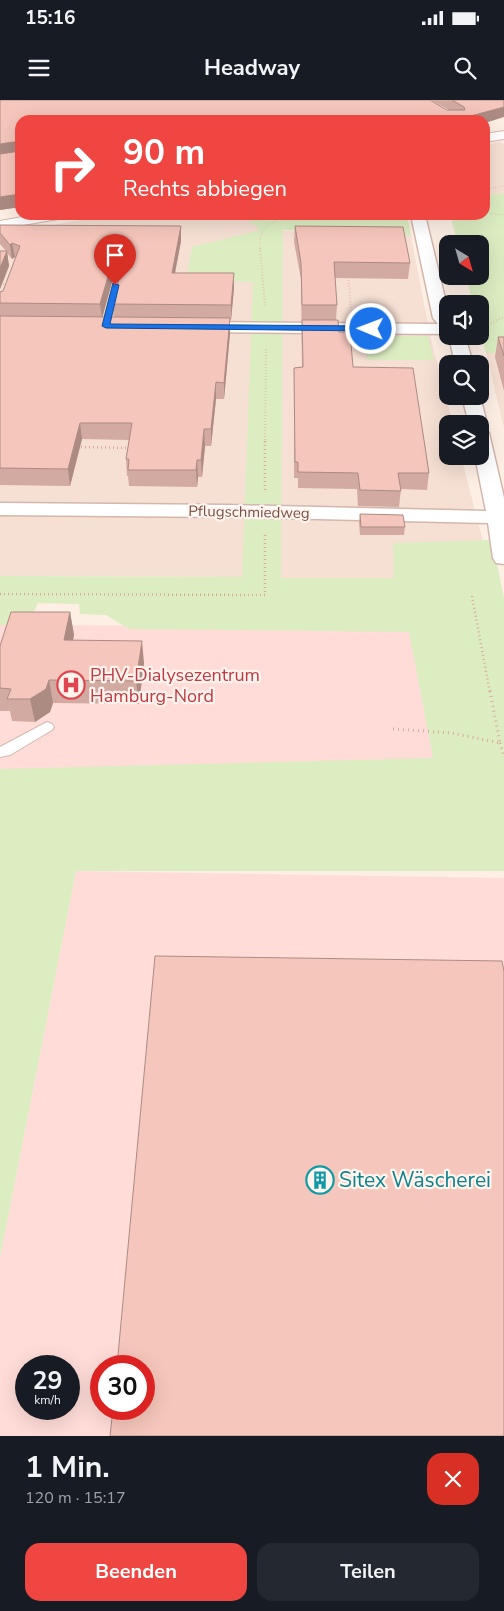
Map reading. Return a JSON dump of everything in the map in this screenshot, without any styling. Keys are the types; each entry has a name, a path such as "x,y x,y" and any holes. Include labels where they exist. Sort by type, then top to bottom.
{"street":[{"path":"490,137 504,135"},
{"path":"0,225 29,220"},
{"path":"419,220 439,309"},
{"path":"87,326 125,326"},
{"path":"181,327 439,329"},
{"path":"487,465 498,517 504,558"},
{"name":"Pflugschmiedweg","path":"0,509 498,517"}],"lane":[{"path":"106,326 124,257"},
{"path":"0,752 5,752 47,728"}],"path":[{"path":"490,189 504,186"},
{"path":"490,214 504,215"},
{"path":"0,594 265,595 266,328 259,237 263,230 277,220"},
{"path":"347,268 352,328"},
{"path":"0,284 18,284"},
{"path":"489,324 504,316"},
{"path":"73,447 139,448"},
{"path":"472,596 504,756"},
{"path":"393,729 452,734 500,743"}],"shaded area":[{"path":"500,142 504,144 504,193 490,195 490,144"},
{"path":"80,220 249,220 261,230 411,236 430,335 439,370 439,405 448,405 451,415 439,415 439,465 463,465 495,588 376,593 242,577 0,576 0,235"},
{"path":"486,353 504,353 504,428 489,366 489,355"},
{"path":"495,588 504,769 0,772 0,625 377,626"},
{"name":"Sitex Wäscherei","path":"76,871 504,878 504,1436 0,1436 0,1258"}],"green space":[{"path":"504,193 504,353 486,353 484,345 489,345 489,295 471,295 468,285 489,285 489,235 456,235 451,220 490,220 490,195"},
{"path":"249,220 408,220 411,236 283,230 281,578 394,578 393,543 492,540 504,598 504,871 76,871 0,1258 0,769 433,758 409,632 129,629 106,615 80,614 79,604 38,603 28,625 0,625 0,576 242,577 253,282 186,280 192,247 260,230"},
{"path":"363,336 428,336 434,360 367,360"}],"building":[{"path":"0,100 430,100 447,110 465,110 464,107 452,100 504,100 504,107 474,115 15,115 15,142 0,144"},
{"path":"15,152 15,195 0,197 0,154"},
{"path":"0,225 181,226 172,273 234,273 231,305 112,304 129,243 119,239 100,304 0,303 0,292 3,291 20,246 12,243 10,245 0,233"},
{"path":"295,226 403,227 410,263 334,262 337,305 302,305 301,263"},
{"path":"0,251 7,251 0,268"},
{"path":"0,316 230,318 224,383 216,382 211,429 204,429 201,460 197,460 196,470 128,470 129,459 126,459 132,423 80,423 68,469 0,468"},
{"path":"302,320 338,320 339,332 350,332 353,367 413,368 429,473 398,473 401,491 360,490 358,473 298,472 298,462 295,462 294,368 303,367"},
{"path":"498,337 504,337 504,356"},
{"path":"360,514 403,515 405,527 361,527"},
{"path":"11,612 70,612 64,640 142,641 136,681 49,680 46,689 30,699 7,699 11,689 0,688 0,646"},
{"name":"Sitex Wäscherei","path":"155,956 502,961 504,971 504,1436 110,1436 112,1420 155,1420 155,1355 118,1355"}],"place":[{"name":"PHV-Dialysezentrum Hamburg-Nord","path":"71,685"},
{"name":"Sitex Wäscherei","path":"320,1180"}],"route":[{"path":"115,285 106,326 371,329"}]}
